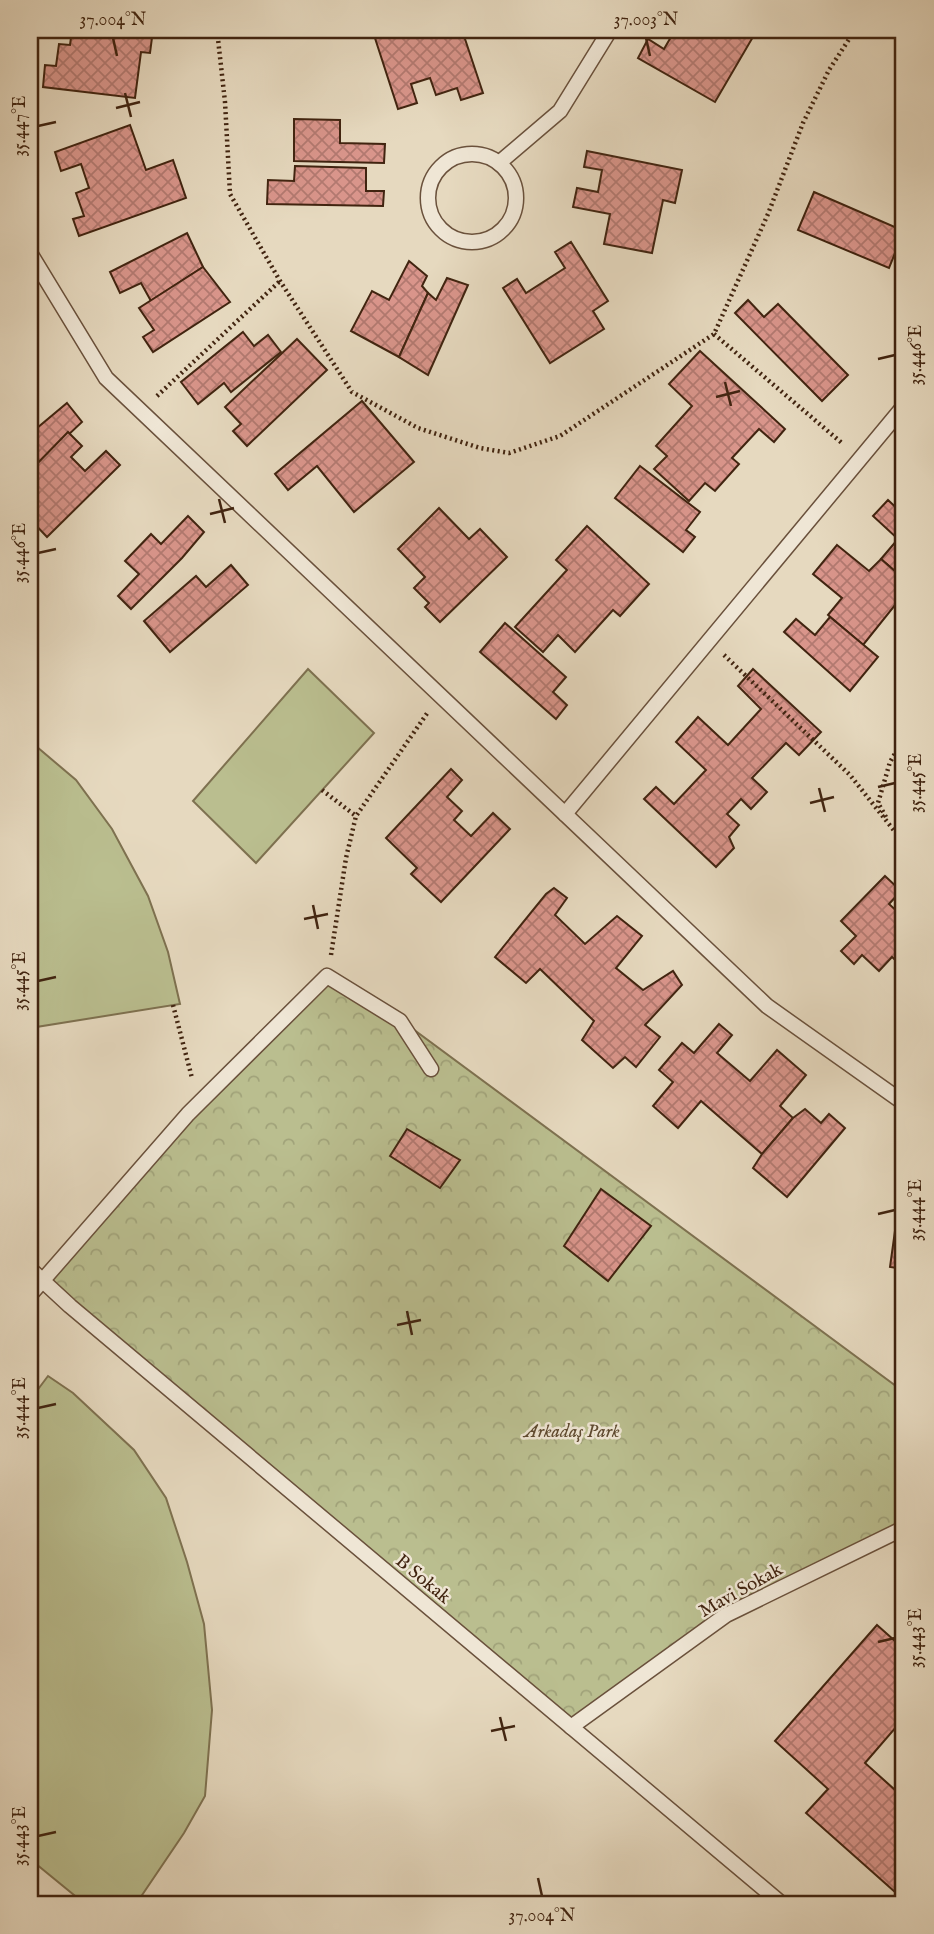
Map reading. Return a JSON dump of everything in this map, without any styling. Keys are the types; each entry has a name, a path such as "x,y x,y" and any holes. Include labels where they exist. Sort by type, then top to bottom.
{"lane":[{"path":"499,163 560,111 610,30"},
{"path":"477,154 499,163 512,177 517,200 508,226 489,240 468,243 444,232 432,217 429,207 429,191 433,177 443,165 461,155 477,154"},
{"path":"30,253 106,378 767,1006 904,1103"},
{"path":"565,814 904,406"},
{"path":"30,1295 199,1104 327,976 400,1021 431,1069"},
{"name":"B Sokak","path":"30,1269 782,1904"},
{"name":"Mavi Sokak","path":"571,1727 726,1615 904,1528"}],"path":[{"path":"217,30 225,102 230,194 280,281 352,392 418,428 480,448 509,453 560,436 714,334 768,214 803,123 829,71 855,30"},
{"path":"141,411 280,281"},
{"path":"714,334 860,459"},
{"path":"709,641 850,775 896,833"},
{"path":"327,976 346,858 356,816 439,695"},
{"path":"904,738 890,762 877,803 904,850"},
{"path":"322,790 356,816"},
{"path":"173,1005 199,1104"}],"green space":[{"path":"308,669 374,733 256,863 193,801"},
{"path":"30,741 76,780 112,829 148,896 168,952 180,1004 30,1028"},
{"name":"Arkadaş Park","path":"327,976 352,984 904,1392 904,1524 716,1612 571,1727 42,1281 188,1114"},
{"path":"48,1376 73,1393 134,1450 166,1498 204,1624 212,1710 205,1796 184,1833 136,1904 85,1904 30,1859 30,1400"}],"building":[{"path":"72,30 153,30 150,53 141,52 135,98 43,87 45,65 56,66 59,44 70,45"},
{"path":"462,30 483,93 461,100 457,88 436,95 430,78 411,84 417,103 398,109 373,32"},
{"path":"675,30 757,30 715,102 638,58 648,39 664,49"},
{"path":"294,119 340,120 340,143 385,144 384,163 294,161"},
{"path":"130,125 146,170 173,160 186,198 79,236 73,219 84,216 76,193 89,188 81,164 61,171 55,152"},
{"path":"587,151 682,170 675,203 663,200 652,253 604,244 610,214 573,207 577,188 598,192 602,170 584,167"},
{"path":"295,166 366,168 366,191 384,191 383,206 267,204 268,180 294,181"},
{"path":"814,192 904,231 889,268 798,230"},
{"path":"187,233 203,267 151,301 141,283 120,293 110,272"},
{"path":"571,242 608,301 593,311 604,329 550,363 503,288 517,279 526,293 565,268 555,252"},
{"path":"409,261 427,276 422,286 428,293 399,357 351,331 372,291 389,300"},
{"path":"203,267 230,302 153,352 143,337 154,330 139,308"},
{"path":"447,278 468,285 428,375 399,357 428,293 436,300"},
{"path":"748,300 764,317 778,304 848,375 822,401 735,313"},
{"path":"243,332 254,346 268,335 281,352 231,392 224,383 198,404 181,382"},
{"path":"297,339 327,370 247,446 233,431 241,424 225,407"},
{"path":"700,351 785,429 774,442 759,429 732,458 739,464 715,491 705,483 689,501 654,469 667,456 656,446 692,406 669,384"},
{"path":"362,401 414,462 354,512 317,466 288,490 275,474"},
{"path":"67,403 82,422 30,471 30,419 37,428"},
{"path":"68,432 82,446 71,457 85,471 106,451 120,465 47,537 30,519 30,471"},
{"path":"640,466 700,512 686,530 695,537 683,552 615,498"},
{"path":"888,500 904,515 904,579 881,559 898,539 873,516"},
{"path":"439,508 469,539 480,529 507,557 440,622 425,607 429,603 414,588 425,577 398,549"},
{"path":"188,516 204,532 131,609 118,596 139,574 125,561 151,534 161,544"},
{"path":"587,526 649,584 620,616 613,610 575,652 558,635 543,652 515,627 567,570 556,560"},
{"path":"837,545 869,571 881,559 904,579 904,594 863,645 828,615 842,598 813,574"},
{"path":"231,565 248,585 170,652 144,621 196,576 206,587"},
{"path":"830,617 878,657 850,691 784,632 796,619 815,635"},
{"path":"505,623 566,677 553,692 567,705 556,719 480,652"},
{"path":"753,669 821,732 799,755 786,743 752,778 767,792 751,809 741,799 727,814 739,825 729,837 734,848 716,867 644,799 656,787 674,804 706,770 676,742 698,717 728,745 761,709 738,686"},
{"path":"451,769 462,780 447,797 462,811 454,820 471,836 493,813 510,829 441,902 411,874 417,868 386,838"},
{"path":"885,876 901,891 889,904 901,915 904,911 904,968 892,957 879,971 862,955 854,964 841,951 856,936 841,921"},
{"path":"554,888 567,898 555,915 585,944 617,916 642,936 616,968 643,990 673,971 682,985 645,1025 660,1037 636,1067 625,1057 613,1068 582,1040 594,1021 540,969 526,983 495,957 546,894"},
{"path":"719,1024 732,1035 717,1053 750,1081 777,1050 806,1075 780,1106 793,1118 762,1154 701,1101 678,1128 653,1106 673,1082 659,1070 682,1043 694,1053"},
{"path":"805,1109 821,1123 829,1114 845,1128 787,1197 753,1168 793,1118"},
{"path":"407,1129 460,1160 440,1188 390,1156"},
{"path":"904,1166 904,1269 890,1267"},
{"path":"601,1189 651,1226 608,1281 564,1246"},
{"path":"877,1625 904,1649 904,1718 865,1763 904,1798 904,1900 806,1813 828,1789 775,1741"}]}
